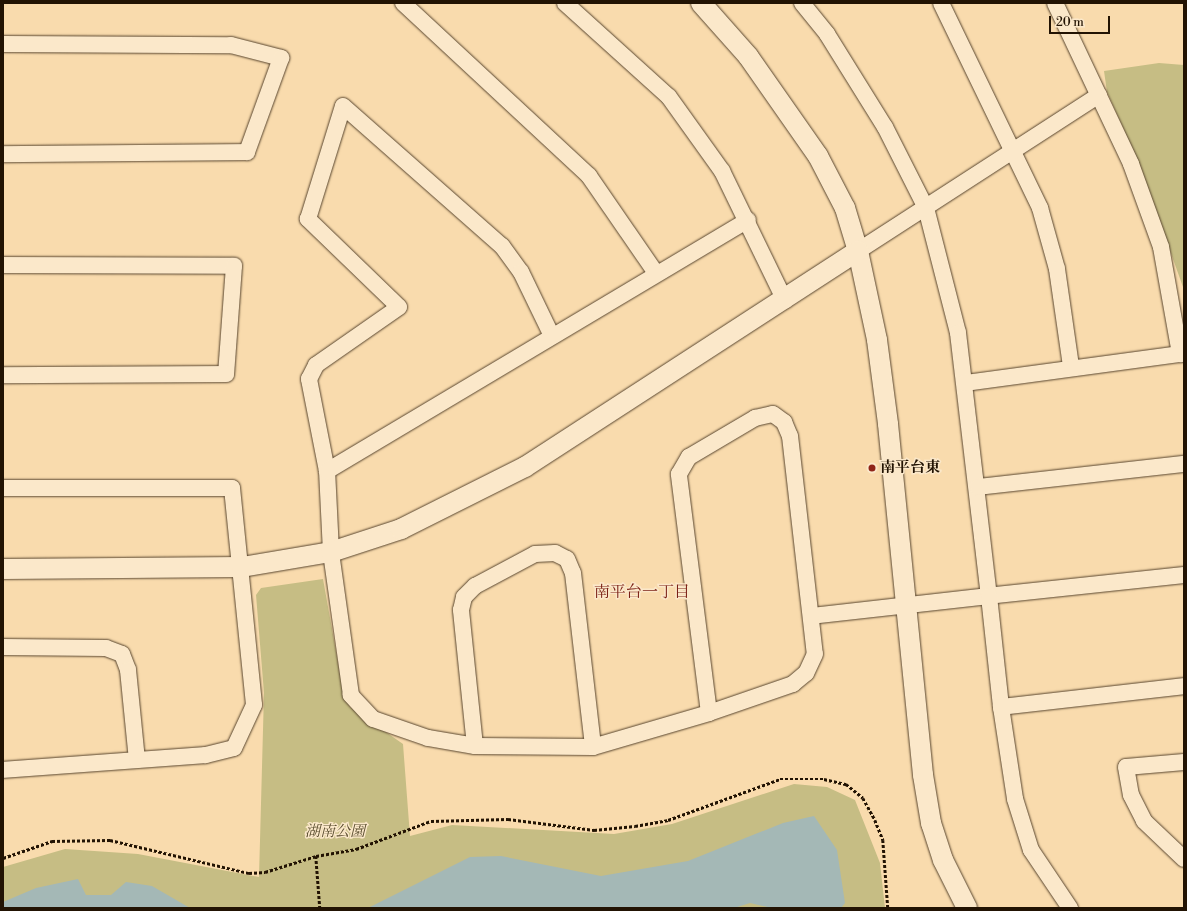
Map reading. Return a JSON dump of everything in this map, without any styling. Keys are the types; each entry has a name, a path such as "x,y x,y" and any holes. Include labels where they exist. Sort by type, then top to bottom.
{"street":[{"path":"403,3 590,176 656,273"},
{"path":"565,3 669,97 722,171 748,220 785,301"},
{"path":"702,3 748,56 818,156 845,208 858,252 876,340 888,424 905,606 931,823 943,860 967,908"},
{"path":"802,3 827,34 884,128 926,208 958,333 978,487 1001,706 1015,799 1031,850 1070,908"},
{"path":"941,3 1040,208 1057,269 1071,366"},
{"path":"965,383 1071,366 1182,354 1161,247 1131,164 1055,3"},
{"path":"3,44 230,46 281,58 246,152 3,154"},
{"path":"3,570 242,567 331,552 402,529 469,498 525,467 785,301 1099,95"},
{"path":"552,336 521,272 502,246 343,106 308,219 399,307 316,365 309,379 327,471 331,552 350,695 373,719 428,738 475,746 593,747 709,713 793,684 806,673 815,654 812,616 790,436 784,422 773,414 755,418 688,458 680,474 709,713"},
{"path":"327,471 656,273 748,220"},
{"path":"3,265 234,266 226,374 3,375"},
{"path":"978,487 1184,464"},
{"path":"3,488 232,488 242,567 254,705 247,724 234,748 206,755 3,770"},
{"path":"475,746 461,610 464,597 475,586 535,554 555,553 567,559 573,573 593,747"},
{"path":"812,616 1184,574"},
{"path":"3,647 106,648 122,654 128,670 137,760"},
{"path":"1001,706 1184,686"},
{"path":"1184,762 1126,767 1131,795 1144,821 1184,859"}],"path":[{"path":"3,858 52,841 110,840 249,873 265,872 316,856 356,849 431,821 449,819 508,819 594,830 635,826 668,820 780,779 824,779 846,784 863,798 875,820 883,840 888,908"},
{"path":"316,856 320,908"}],"green space":[{"path":"1159,63 1184,65 1183,287 1138,161 1107,92 1104,71"},
{"name":"湖南公園","path":"323,579 343,690 350,707 403,744 410,836 452,825 614,834 672,824 794,784 827,787 855,800 880,863 885,908 3,908 3,867 65,849 138,854 259,877 264,693 256,595 261,588"}],"shaded area":[{"path":"814,816 837,850 845,903 841,908 772,908 750,903 734,908 368,908 470,857 501,856 601,876 688,861 783,823"},
{"path":"78,879 86,895 111,895 126,882 152,886 190,908 3,908 3,902 36,888"}],"place":[{"name":"南平台東","path":"872,468"}],"district":[{"name":"南平台一丁目","path":"642,592"}]}
